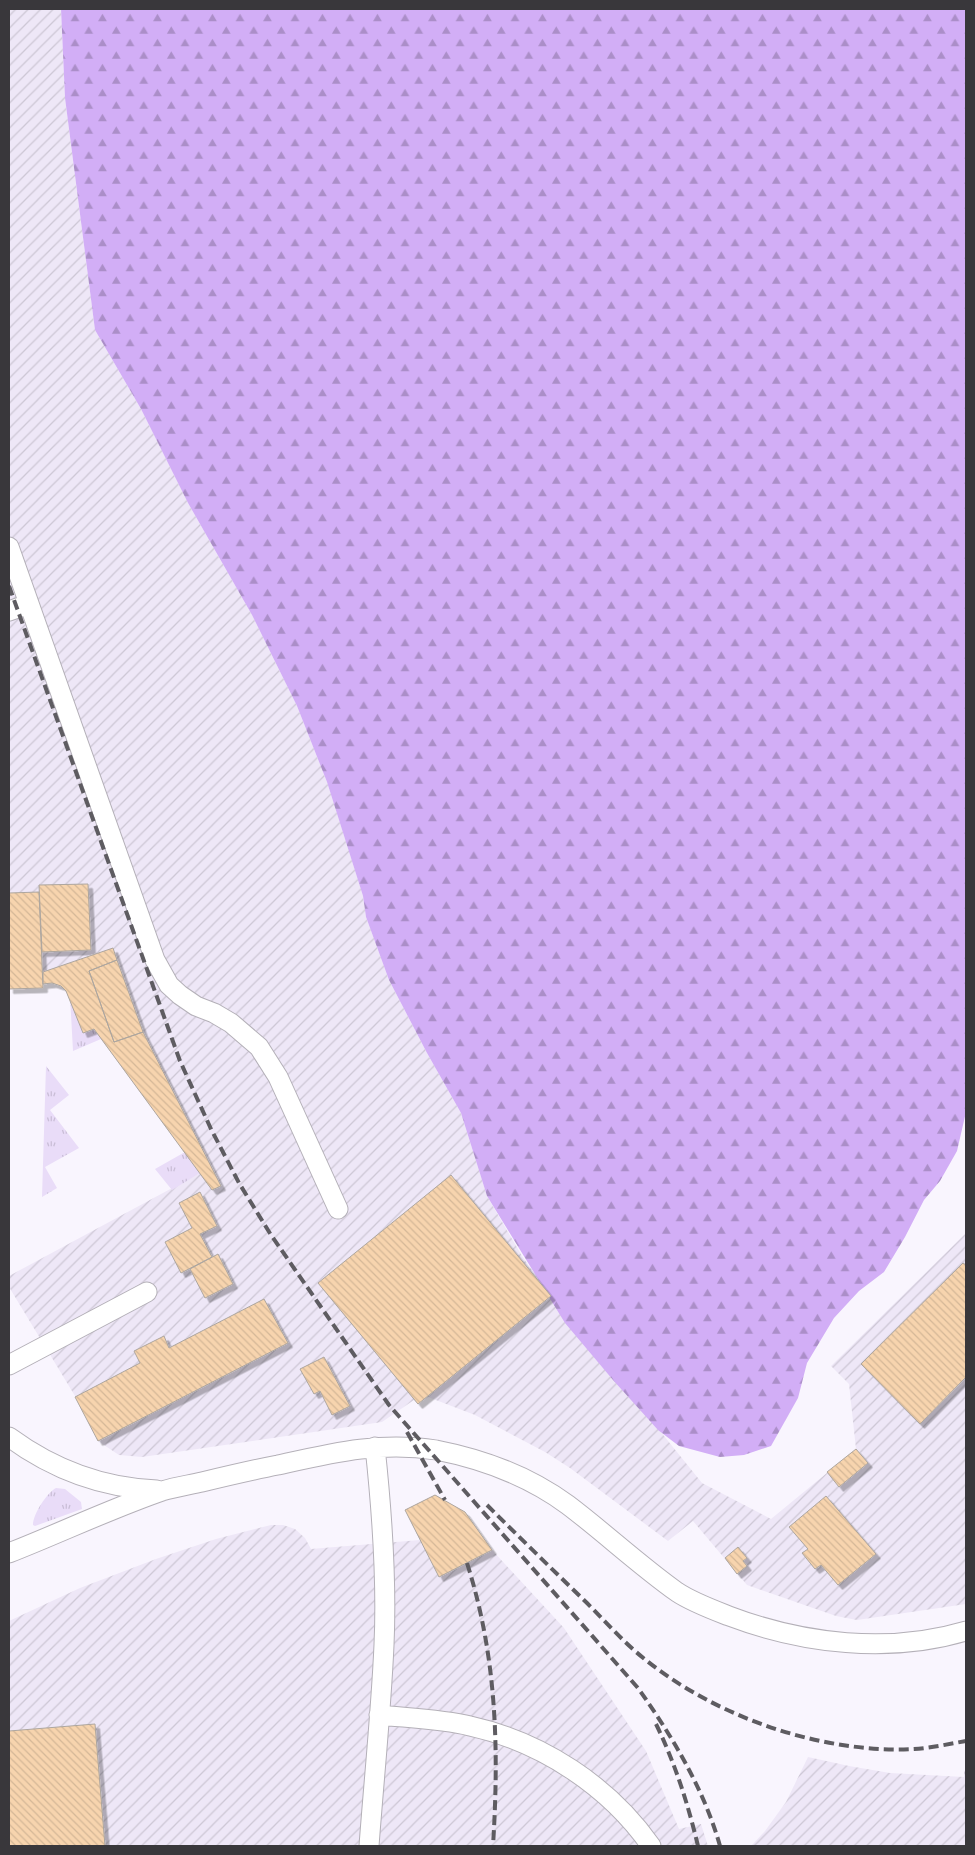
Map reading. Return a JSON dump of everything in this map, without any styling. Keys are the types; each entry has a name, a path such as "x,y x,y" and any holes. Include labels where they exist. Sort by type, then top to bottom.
{"lane":[{"path":"9,547 155,960 170,985 180,995 196,1006 214,1013 231,1023 259,1047 278,1077 338,1210"},
{"path":"9,611 28,604"},
{"path":"9,1365 147,1292"},
{"path":"9,1436 43,1460 86,1479 138,1490 164,1491"},
{"path":"369,1846 384,1643 384,1563 375,1447"},
{"path":"9,1553 164,1491 344,1450 375,1447 430,1450 468,1457 502,1469 535,1484 566,1504 679,1593 743,1621 817,1640 877,1644 930,1640 966,1631"},
{"path":"379,1715 469,1725 535,1748 566,1765 597,1787 625,1814 652,1846"}],"shaded area":[{"path":"9,9 61,9 65,98 95,330 141,409 188,503 252,615 297,706 327,782 363,896 366,917 389,980 461,1113 487,1196 522,1256 551,1296 702,1483 771,1519 856,1449 849,1384 831,1366 966,1233 966,1604 857,1620 836,1616 747,1585 693,1521 668,1541 570,1468 545,1452 475,1415 428,1397 418,1404 414,1400 382,1422 142,1457 119,1455 98,1441 75,1396 9,1287 9,1276 200,1173 94,1029 83,1033 66,991 61,986 52,983 43,984 43,988 9,989"},
{"path":"435,1495 465,1512 492,1550 564,1628 646,1751 679,1829 701,1824 708,1846 9,1846 9,1621 80,1588 156,1559 216,1539 271,1525 283,1525 295,1529 305,1538 311,1549 420,1540 405,1510"},
{"path":"808,1757 890,1773 964,1777 964,1771 966,1770 966,1846 751,1846 765,1831 786,1802"}],"green space":[{"path":"61,9 966,9 966,1112 957,1151 940,1181 924,1200 884,1272 859,1291 834,1318 807,1363 798,1398 771,1446 744,1455 720,1457 679,1446 658,1430 565,1323 487,1196 461,1113 389,980 366,917 363,896 327,782 297,706 252,615 188,503 141,409 95,330 65,98"},
{"path":"70,996 83,1033 94,1029 101,1039 73,1051"},
{"path":"46,1066 69,1095 50,1110 79,1148 45,1167 57,1188 42,1197"},
{"path":"185,1152 200,1173 172,1190 155,1169"},
{"path":"56,1488 65,1489 81,1502 82,1509 35,1526 33,1525 35,1515 41,1504"}],"building":[{"path":"88,884 91,950 42,952 39,885"},
{"path":"39,892 43,988 9,989 9,893"},
{"path":"113,948 117,960 89,971 114,1042 143,1032 221,1186 212,1190 94,1029 83,1033 66,991 61,986 52,983 43,984 43,972"},
{"path":"117,960 143,1032 114,1042 89,971"},
{"path":"451,1175 551,1296 418,1404 318,1283"},
{"path":"200,1192 217,1226 200,1234 212,1257 181,1273 165,1242 192,1228 179,1203"},
{"path":"218,1254 233,1284 205,1298 190,1269"},
{"path":"963,1263 966,1265 966,1377 920,1424 861,1364"},
{"path":"264,1299 288,1343 98,1441 75,1397 140,1363 134,1351 164,1336 169,1348"},
{"path":"324,1357 350,1406 332,1415 320,1391 314,1394 300,1369"},
{"path":"856,1449 868,1463 839,1487 827,1472"},
{"path":"435,1495 465,1512 492,1550 439,1577 405,1510"},
{"path":"826,1496 876,1554 838,1585 821,1565 815,1569 802,1553 808,1549 789,1527"},
{"path":"738,1547 747,1558 743,1561 747,1566 737,1574 725,1558"},
{"path":"95,1724 105,1846 9,1846 9,1731"}],"railway":[{"path":"9,586 180,1061 211,1129 239,1183 271,1235 389,1405 638,1688 686,1764 705,1804 720,1846"},
{"path":"407,1432 445,1500"},
{"path":"487,1505 635,1651 664,1674 695,1694 766,1726 840,1745 877,1749 914,1749 966,1741"},
{"path":"467,1563 485,1633 494,1703 496,1774 493,1846"},
{"path":"656,1724 680,1784 698,1846"}]}
